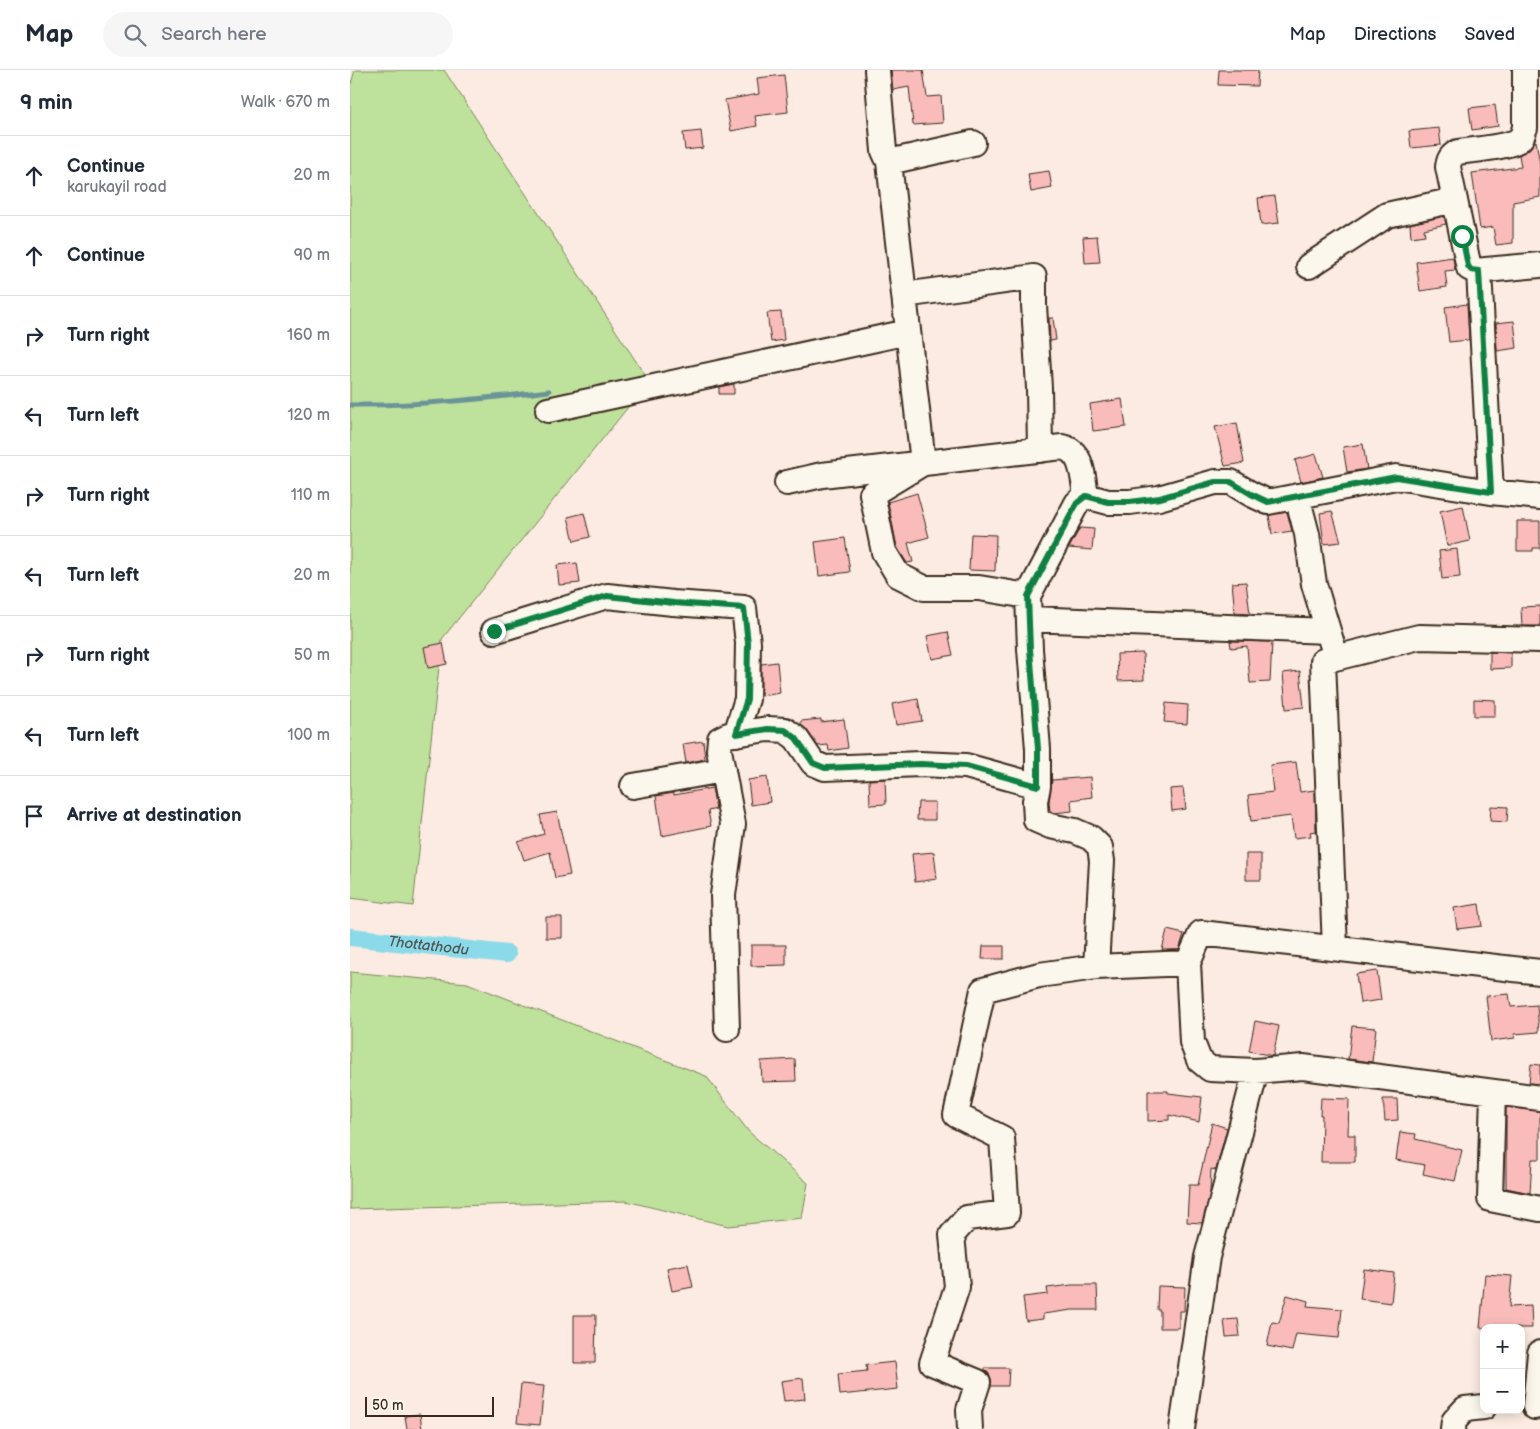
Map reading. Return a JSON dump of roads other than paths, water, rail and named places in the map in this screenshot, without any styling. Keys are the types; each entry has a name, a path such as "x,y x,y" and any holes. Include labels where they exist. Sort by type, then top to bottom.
{"street":[{"path":"877,70 884,151 889,162 923,463"},
{"path":"1525,70 1525,128 1522,137 1515,143 1458,152 1452,155 1448,167 1468,266 1471,270 1479,271 1540,265"},
{"path":"889,162 973,143"},
{"path":"1309,266 1387,215 1455,200"},
{"path":"1479,271 1491,492"},
{"path":"904,294 1034,277 1040,450"},
{"path":"548,410 908,332"},
{"path":"787,482 822,475 1062,447 1069,448 1075,453 1080,465 1086,496"},
{"path":"923,463 872,494 884,552 898,575 924,588 979,588 1028,608 1328,631"},
{"path":"1086,496 1108,502 1130,502 1160,498 1215,482 1231,482 1268,502 1396,477 1491,492 1540,497"},
{"path":"1086,496 1077,503 1028,608 1038,749 1038,786 1035,801 1036,820 1091,838 1100,847 1102,861 1096,967"},
{"path":"1296,496 1307,534 1314,584 1337,658"},
{"path":"494,631 607,596 744,608 748,643 747,699 736,734"},
{"path":"1335,948 1323,661 1419,637 1540,640"},
{"path":"727,1029 723,895 733,824 719,750 720,740 728,735 768,729 785,730 796,738 813,763 825,768 920,764 966,766 1038,786"},
{"path":"633,786 723,770"},
{"path":"1540,972 1201,933 1188,963 1192,1042 1199,1060 1210,1069 1256,1071 1303,1067 1540,1098"},
{"path":"970,1429 969,1410 978,1382 932,1363 957,1287 952,1235 966,1218 1007,1213 1002,1138 956,1114 982,990 1039,976 1096,967 1188,963"},
{"path":"1182,1429 1207,1257 1256,1071"},
{"path":"1493,1092 1490,1200 1540,1209"},
{"path":"1532,1407 1540,1353"},
{"path":"1452,1429 1454,1421 1465,1409 1480,1407"}],"waterway":[{"path":"350,405 450,401 549,391"},
{"name":"Thottathodu","path":"350,937 507,954"}]}
